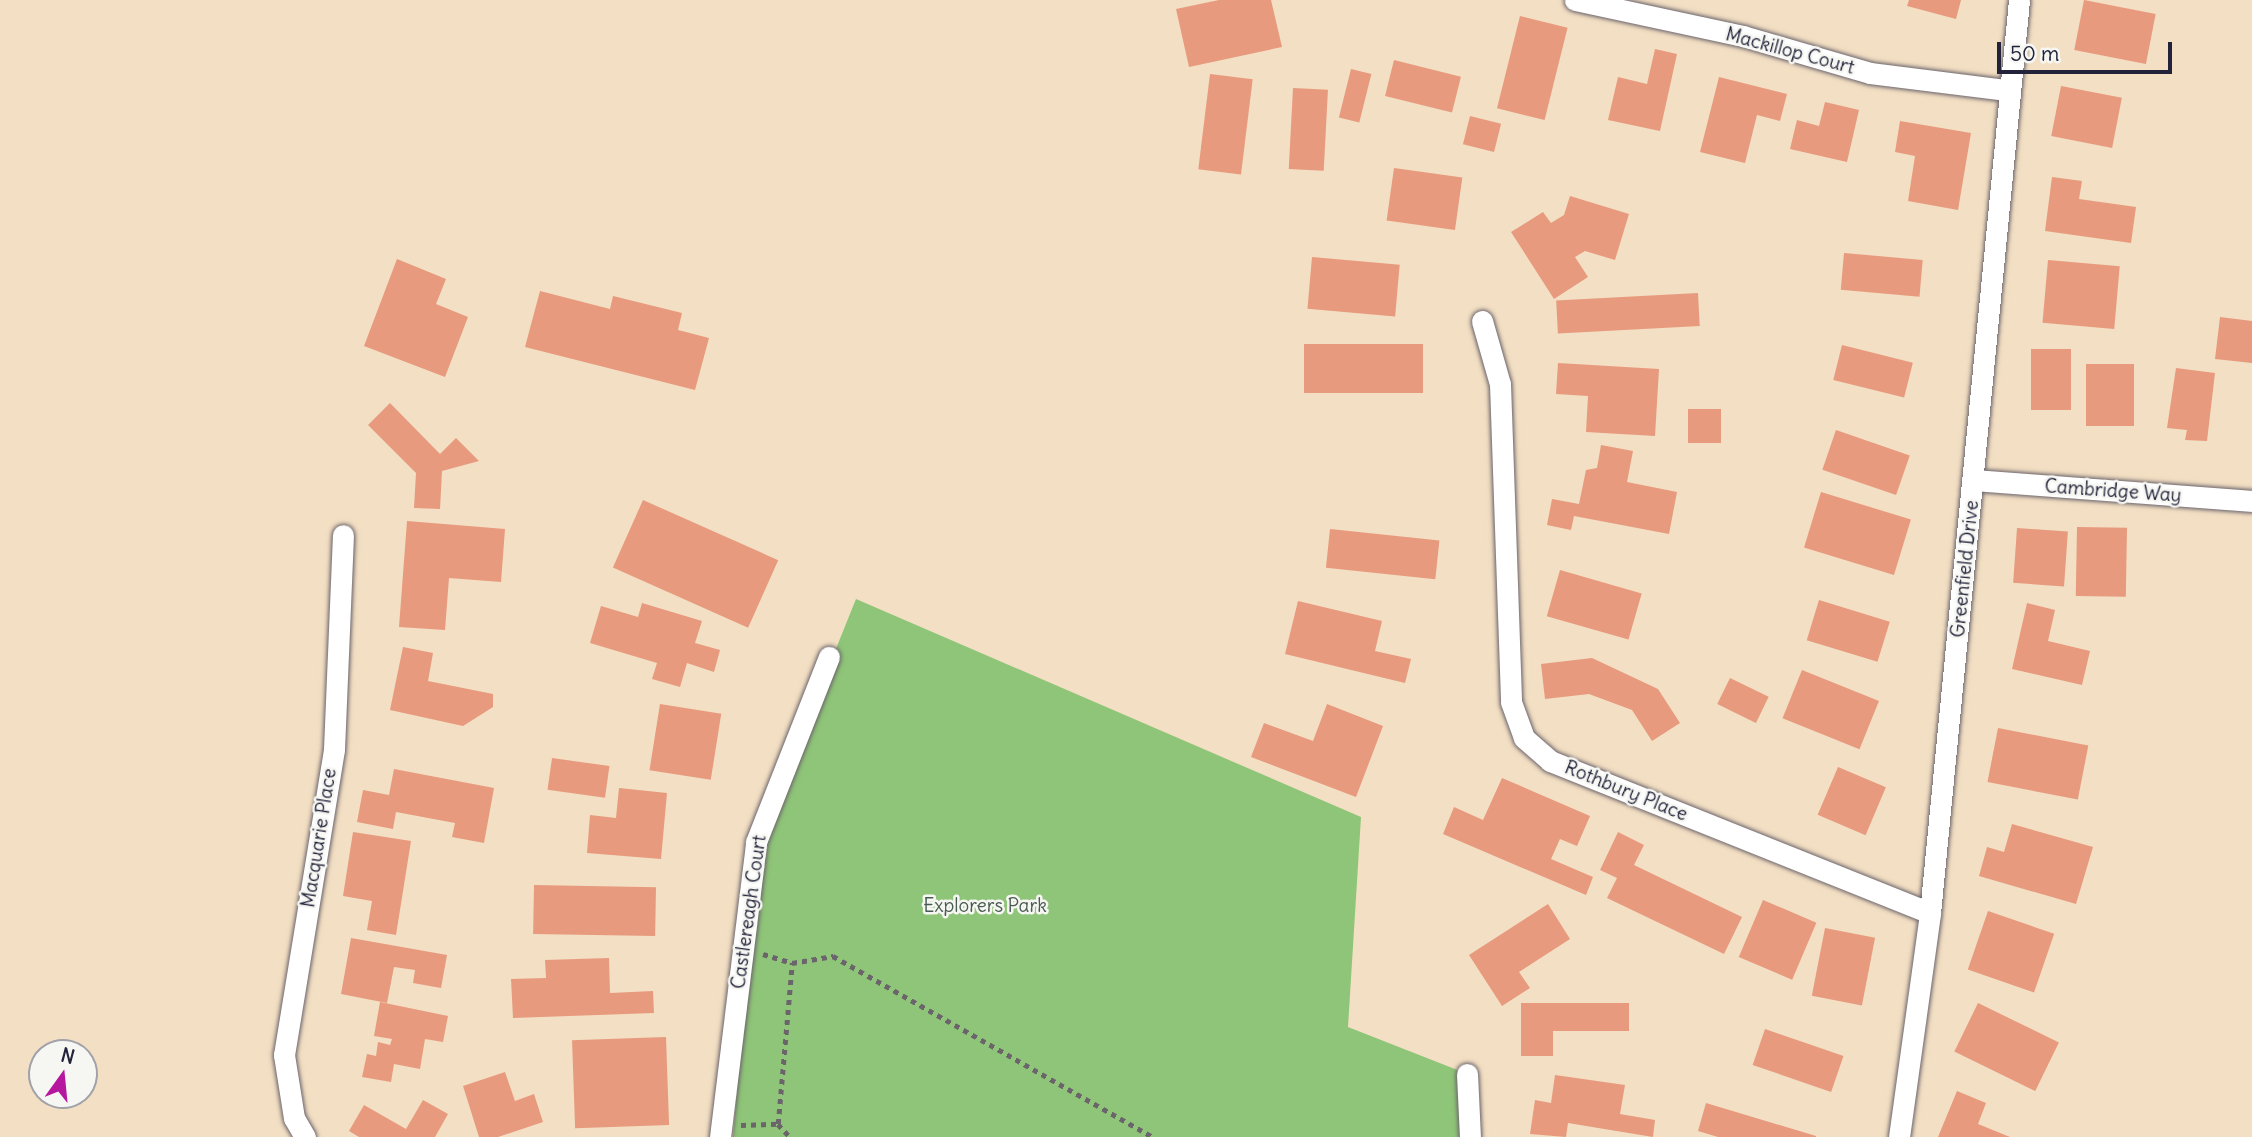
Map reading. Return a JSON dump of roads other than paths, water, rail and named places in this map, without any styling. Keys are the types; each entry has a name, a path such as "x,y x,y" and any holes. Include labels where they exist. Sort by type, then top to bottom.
{"street":[{"name":"Mackillop Court","path":"1574,0 1743,36 1870,72 2007,90"},
{"name":"Greenfield Drive","path":"1899,1137 1930,913 1974,480 2007,90 2019,0"},
{"name":"Rothbury Place","path":"1482,321 1500,384 1510,702 1524,738 1550,761 1930,913"},
{"name":"Cambridge Way","path":"1974,480 2252,501"},
{"name":"Macquarie Place","path":"305,1137 294,1118 284,1055 334,748 343,534"},
{"name":"Castlereagh Court","path":"720,1131 756,842 829,657"},
{"path":"1467,1074 1471,1137"}],"park label":[{"name":"Explorers Park","path":"985,906"}]}
